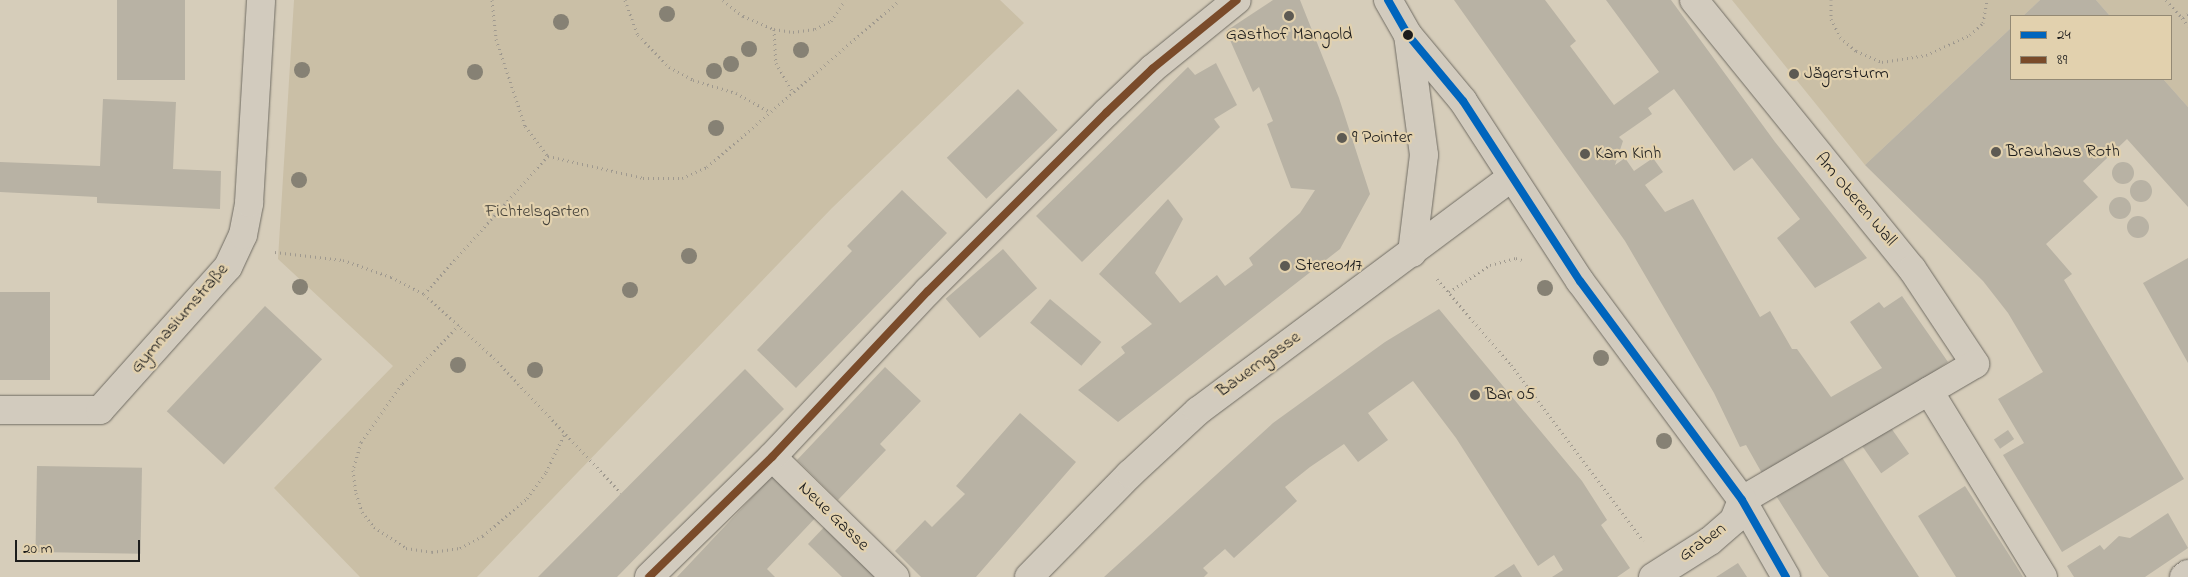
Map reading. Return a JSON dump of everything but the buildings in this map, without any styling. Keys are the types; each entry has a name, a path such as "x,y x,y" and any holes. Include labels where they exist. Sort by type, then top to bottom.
{"street":[{"name":"Gymnasiumstraße","path":"0,410 100,410 228,267 238,248 249,204 261,0"},
{"path":"649,577 772,457 928,291 1106,113 1152,69 1236,0"},
{"path":"1388,0 1408,35 1463,101 1511,178 1570,266 1742,500 1786,577"},
{"name":"Am Oberen Wall","path":"1694,0 1912,270 1975,364 1742,500"},
{"path":"1408,35 1424,156 1412,253"},
{"name":"Bauerngasse","path":"1029,577 1130,474 1198,411 1511,178"},
{"path":"1929,391 2043,577"},
{"name":"Neue Gasse","path":"772,457 894,577"},
{"name":"Graben","path":"1658,574 1710,541 1734,520 1742,500"},
{"path":"2184,577 2188,574"}],"path":[{"path":"492,0 496,39 525,126 548,156 643,178 682,178 707,167 900,0"},
{"path":"625,0 638,35 670,67 693,80 736,93 770,112"},
{"path":"723,0 743,16 774,29 793,32 815,29 831,21 845,0"},
{"path":"1831,0 1831,18 1840,37 1856,51 1882,62 1926,55 1970,35 1983,23 1987,0"},
{"path":"2166,0 2188,26"},
{"path":"2182,18 2188,14"},
{"path":"774,29 776,63 793,93"},
{"path":"424,294 548,156"},
{"path":"238,248 343,260 391,277 424,294 459,325 621,493"},
{"path":"1570,266 1551,281 1538,265 1516,258 1490,265 1449,292 1511,365 1658,574"},
{"path":"459,325 402,384 361,442 353,470 356,493 362,512 374,527 406,548 432,552 460,548 483,536 527,498 546,472 564,435"}],"green space":[{"name":"Fichtelsgarten","path":"294,0 1000,0 1024,23 832,208 477,577 360,577 274,488 393,366 278,259"},
{"path":"1732,0 2040,0 2024,15 2010,15 2010,29 1865,165"},
{"path":"2096,0 2188,0 2188,107 2164,80 2173,80 2173,15 2109,15"}],"transit line":[{"name":"89","path":"649,577 772,457 928,291 1106,113 1152,69 1237,0"},
{"name":"24","path":"1388,0 1408,35 1463,101 1580,281 1742,500 1786,577"}],"place":[{"name":"Gasthof Mangold","path":"1289,16"},
{"name":"Jägersturm","path":"1794,74"},
{"name":"9 Pointer","path":"1342,138"},
{"name":"Brauhaus Roth","path":"1996,152"},
{"name":"Kam Kinh","path":"1585,154"},
{"name":"Stereo117","path":"1285,266"},
{"name":"Bar 05","path":"1475,395"}]}
